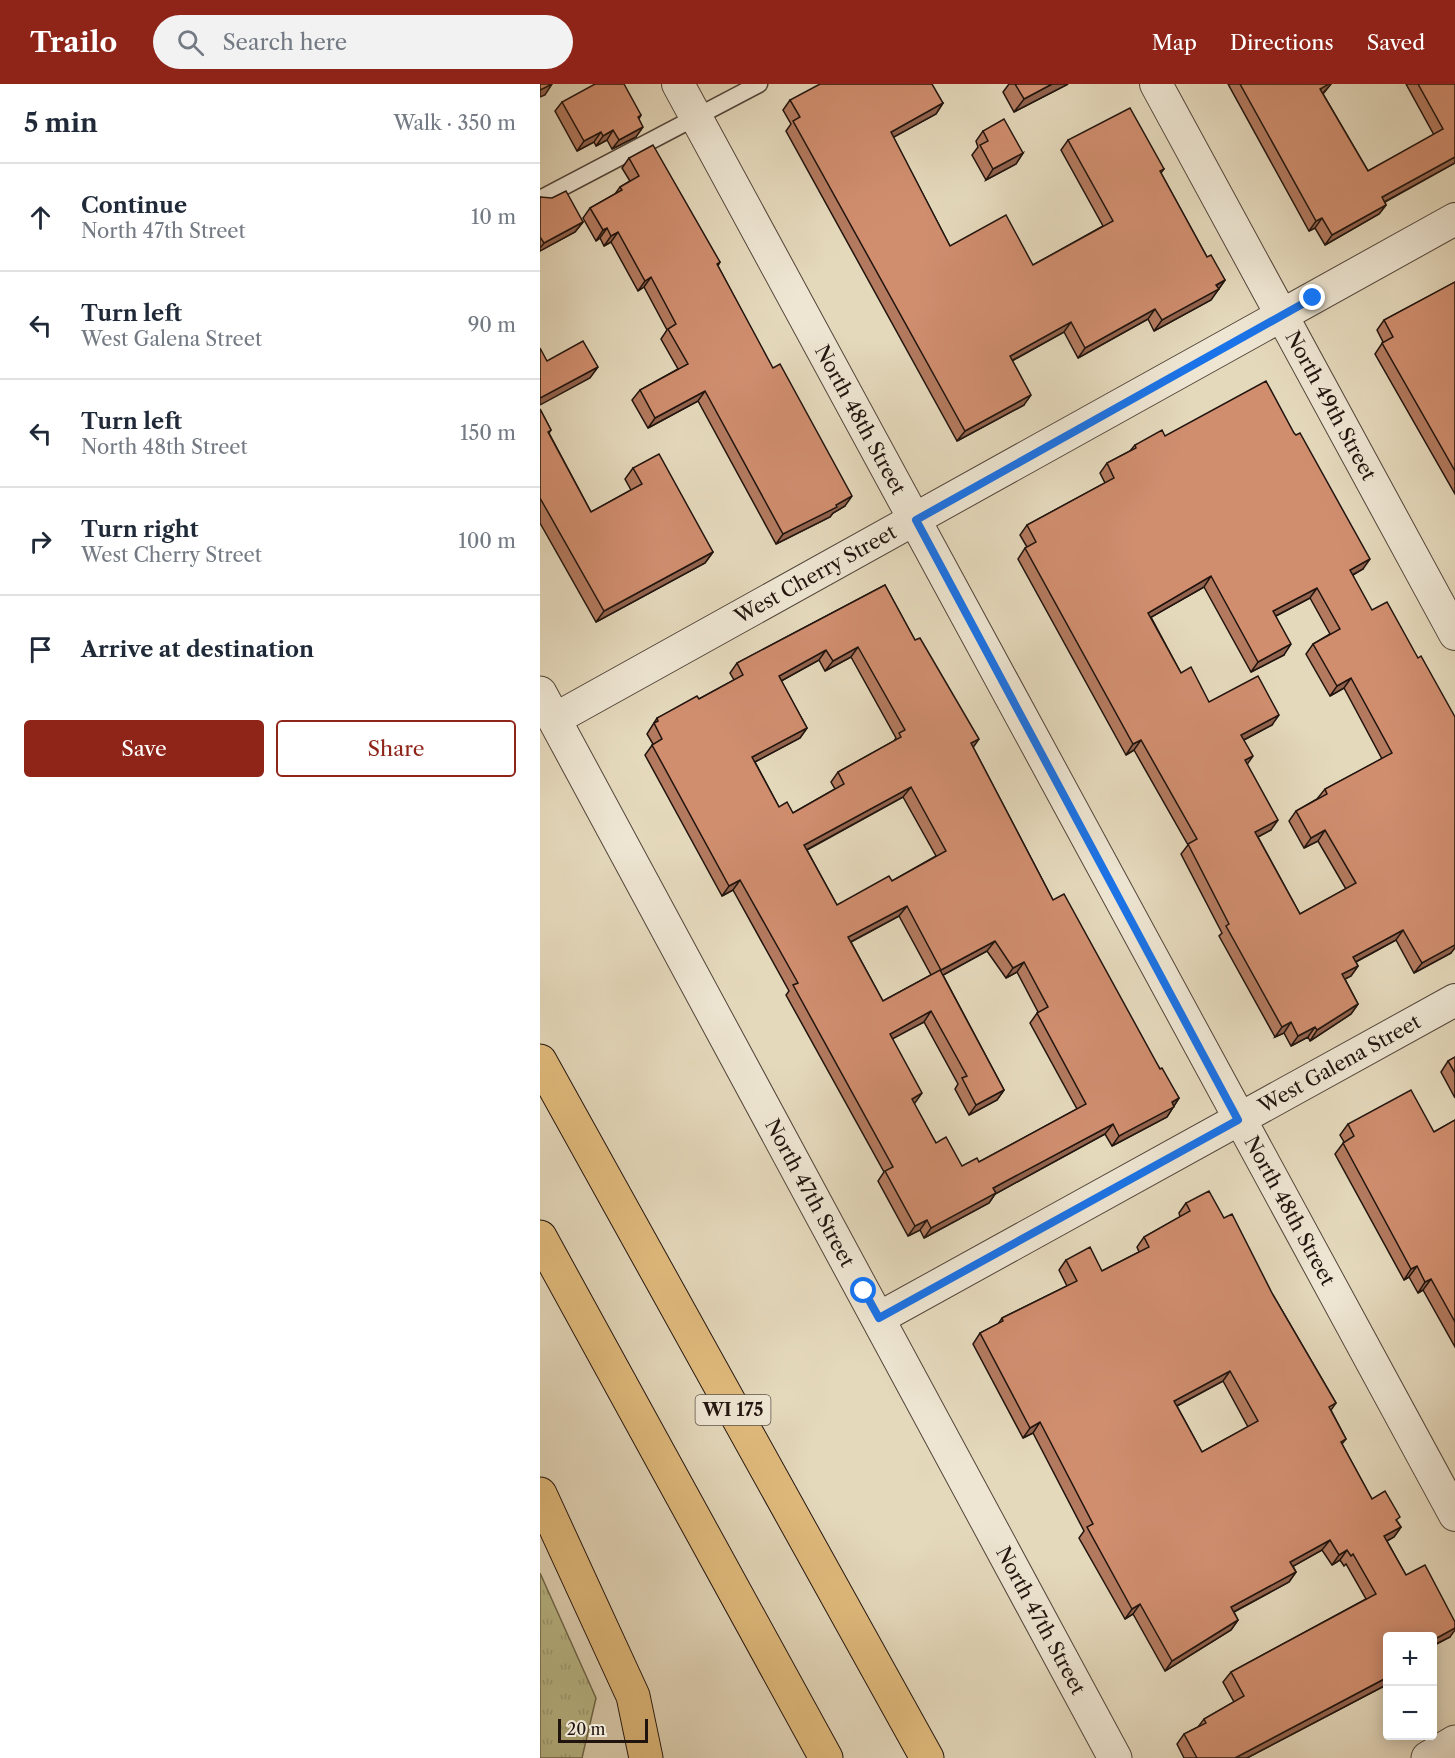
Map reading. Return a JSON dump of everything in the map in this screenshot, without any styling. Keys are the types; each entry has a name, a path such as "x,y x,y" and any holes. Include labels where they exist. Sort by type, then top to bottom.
{"highway":[{"name":"WI 175","path":"540,1061 927,1758"},
{"path":"540,1237 826,1758"},
{"path":"540,1494 633,1696 646,1758"},
{"path":"621,1758 633,1696"}],"street":[{"name":"North 48th Street","path":"678,84 694,118 916,520 1238,1120 1455,1515"},
{"name":"North 49th Street","path":"1156,84 1455,634"},
{"name":"West Cherry Street","path":"548,706 916,520 1455,219"},
{"name":"North 47th Street","path":"548,706 1115,1758"},
{"name":"West Galena Street","path":"879,1318 1455,1000"},
{"path":"1428,1758 1455,1742"}],"lane":[{"path":"540,199 759,84"}],"green space":[{"path":"540,1573 596,1698 582,1758 540,1758"}],"building":[{"path":"540,84 552,84 540,90"},
{"path":"595,84 624,84 641,115 638,117 643,127 619,140 613,130 603,136 601,132 584,141 562,102"},
{"path":"820,84 932,84 943,103 891,132 950,246 1006,215 1033,265 1113,221 1068,140 1130,108 1164,169 1160,171 1207,257 1211,255 1225,280 1216,285 1219,289 1162,320 1155,309 1085,348 1071,322 1010,356 1031,395 965,431 793,121 800,117 790,100"},
{"path":"1015,84 1052,84 1024,99"},
{"path":"1240,84 1329,84 1320,89 1368,171 1443,129 1418,84 1455,84 1455,157 1382,197 1386,205 1332,235 1322,218 1316,221"},
{"path":"1004,119 1023,153 993,169 980,145 988,141 983,131"},
{"path":"653,145 720,262 717,264 773,368 780,364 852,496 836,505 837,507 783,534 705,391 655,418 640,390 688,364 668,329 676,324 651,277 645,281 618,232 611,236 607,228 603,230 590,208 622,190 620,187 639,176 629,158"},
{"path":"566,191 583,222 544,243 540,237 540,197 552,198"},
{"path":"1455,282 1455,471 1382,343 1393,337 1384,320"},
{"path":"583,341 598,367 540,398 540,348 547,361"},
{"path":"1266,381 1294,433 1296,435 1300,433 1370,559 1350,570 1372,610 1387,602 1418,658 1421,656 1455,717 1455,945 1422,963 1403,930 1353,957 1358,966 1342,974 1358,1004 1317,1030 1315,1027 1298,1036 1291,1022 1282,1027 1226,926 1229,924 1188,844 1197,839 1141,740 1133,744 1025,548 1036,542 1027,525 1114,478 1107,463 1136,448 1135,445 1162,430 1165,436","holes":["1211,576 1258,662 1291,644 1273,611 1317,588 1340,629 1313,644 1337,686 1351,678 1392,753 1325,789 1327,794 1296,811 1311,838 1325,830 1356,883 1300,914 1255,832 1278,820 1245,760 1253,756 1241,735 1279,715 1258,676 1209,702 1191,667 1181,673 1148,613"]},
{"path":"540,409 551,430 548,432 591,512 642,484 633,468 659,454 713,552 604,611 540,498"},
{"path":"885,585 915,640 920,638 979,739 971,743 1053,900 1064,894 1160,1069 1162,1068 1179,1098 1172,1102 1174,1107 1119,1136 1113,1124 993,1188 996,1193 931,1228 927,1220 915,1226 885,1171 893,1167 793,985 798,983 740,880 729,886 652,745 662,739 654,723 658,721 657,718 743,675 737,663","holes":["858,647 905,730 899,733 901,737 838,772 844,784 793,813 787,802 779,807 752,757 807,728 779,676 826,650 833,661","911,787 946,851 892,881 889,876 837,905 804,845","907,906 941,970 995,941 1013,968 1024,962 1048,1007 1037,1013 1086,1104 979,1162 977,1158 962,1166 946,1137 936,1143 912,1099 922,1093 890,1034 931,1011 967,1076 962,1078 976,1105 1004,1090 940,970 883,1001 848,937"]},
{"path":"1455,1057 1455,1073 1448,1061"},
{"path":"1411,1090 1434,1132 1455,1120 1455,1322 1431,1279 1425,1282 1417,1266 1411,1269 1343,1143 1354,1136 1348,1124"},
{"path":"1209,1191 1224,1218 1232,1214 1273,1295 1336,1403 1329,1407 1346,1439 1341,1442 1372,1499 1385,1491 1400,1517 1396,1520 1401,1527 1384,1536 1406,1575 1425,1565 1455,1622 1455,1628 1437,1638 1437,1632 1383,1632 1383,1680 1235,1758 1197,1758 1184,1734 1206,1723 1204,1719 1244,1696 1231,1672 1376,1594 1353,1554 1351,1556 1347,1550 1339,1555 1330,1540 1290,1562 1296,1572 1231,1607 1238,1620 1172,1661 1140,1604 1132,1609 1087,1527 1093,1524 1040,1422 1030,1428 980,1333 1003,1321 1002,1318 1077,1281 1066,1260 1090,1247 1102,1271 1149,1247 1144,1237 1190,1211 1186,1203","holes":["1230,1371 1258,1421 1202,1452 1174,1401"]}],"route":[{"path":"864,1291 879,1318 1238,1120 916,520 1313,298"}]}
